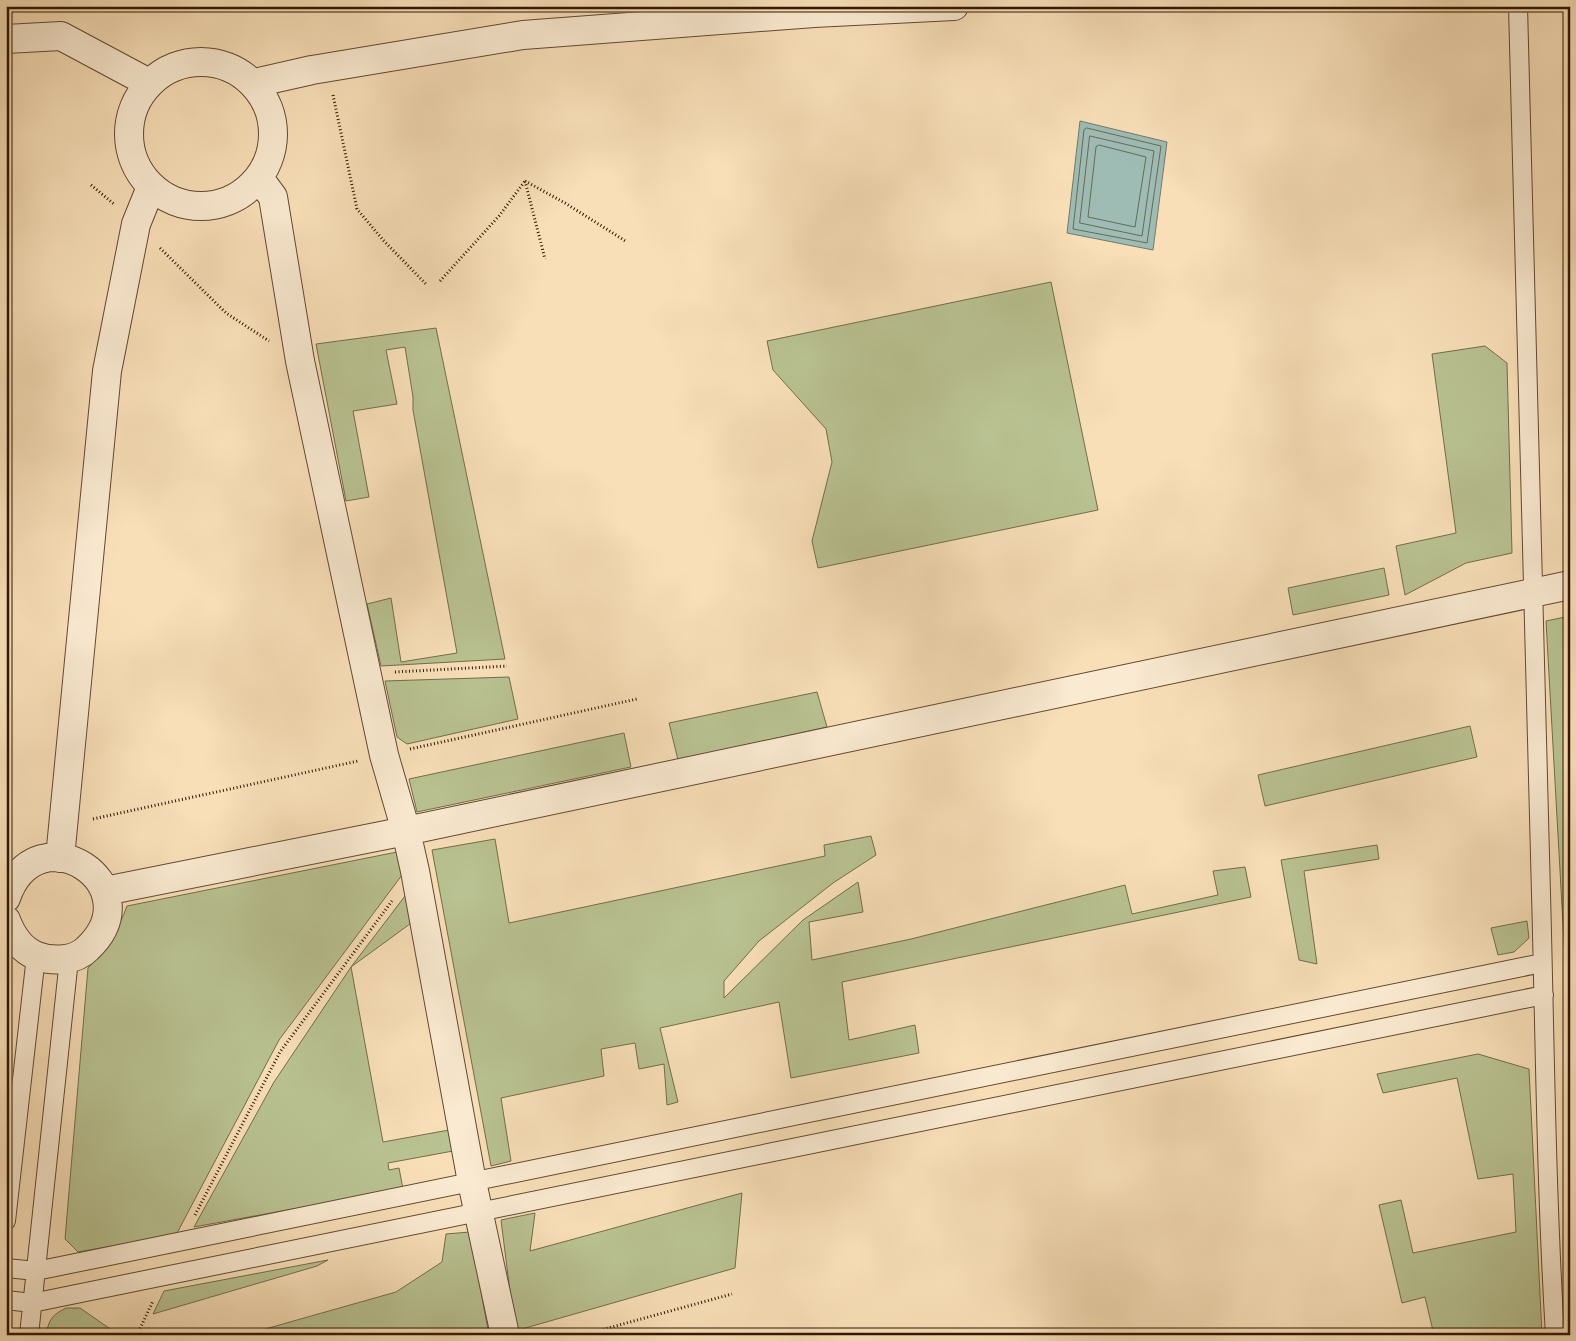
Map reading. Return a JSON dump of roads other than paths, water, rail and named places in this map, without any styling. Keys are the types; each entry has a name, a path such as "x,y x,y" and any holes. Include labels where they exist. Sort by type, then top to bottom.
{"street":[{"path":"254,83 327,68 523,35 814,13 954,6"},
{"path":"6,39 60,36 149,83"},
{"path":"190,62 213,62 235,69 254,83 266,99 273,119 274,140 270,160 259,178 242,194 220,204 195,206 172,200 151,187 137,169 129,147 129,124 135,102 149,83 168,69 190,62"},
{"path":"259,178 273,197 300,361 384,755 406,830 415,870 472,1182 505,1335"},
{"path":"60,858 108,371 136,224 151,187"},
{"path":"105,891 406,830 1570,584"},
{"path":"6,898 11,885 21,871 35,862 52,857 69,858 84,865 97,877 105,891 108,908 106,925 97,940 85,952 69,959 53,960 36,956 22,947 11,934 6,920"}],"lane":[{"path":"1518,6 1531,593 1544,995 1549,1232 1555,1335"},
{"path":"6,1221 36,956"},
{"path":"28,1335 69,959"},
{"path":"6,1268 36,1271 1542,963"},
{"path":"6,1300 32,1303 1544,995"}],"water":[{"path":"1080,121 1167,142 1153,250 1067,233"}]}
